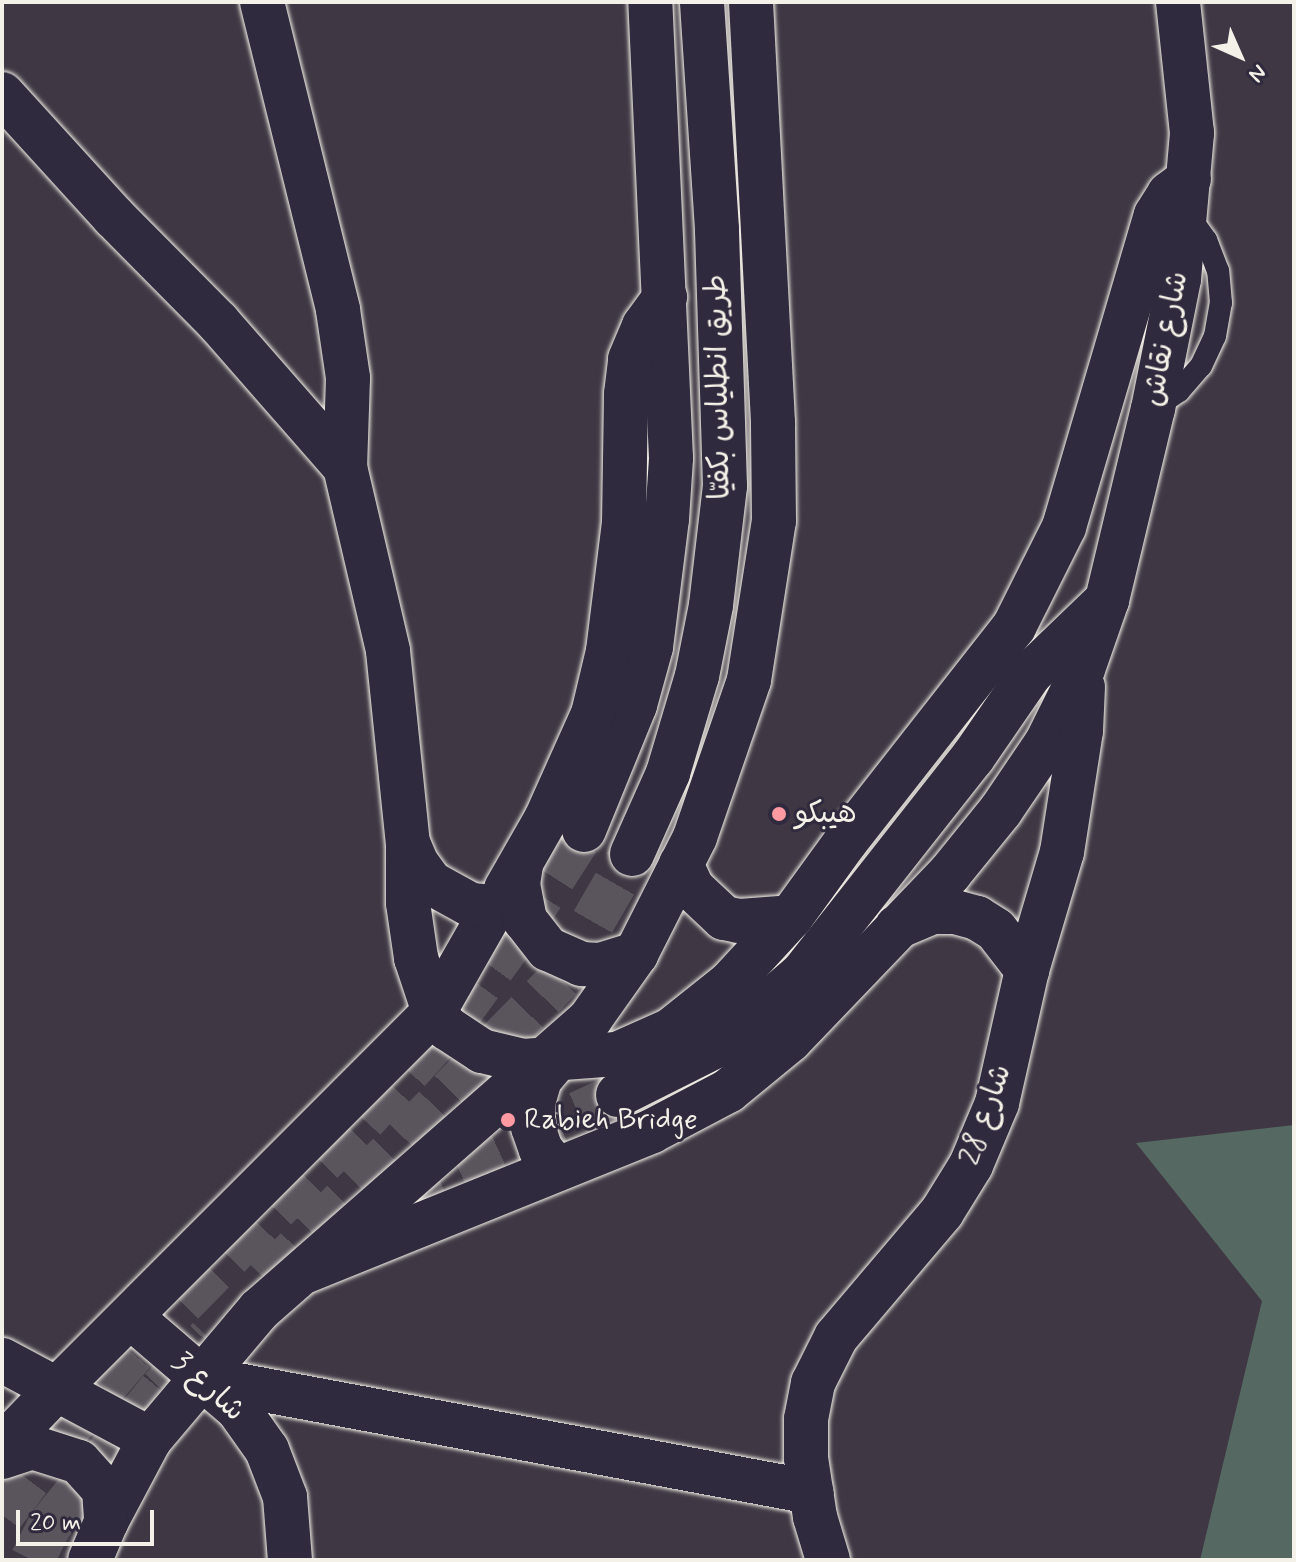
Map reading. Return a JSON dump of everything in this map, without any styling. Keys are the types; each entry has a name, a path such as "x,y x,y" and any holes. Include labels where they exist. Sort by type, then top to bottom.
{"main road":[{"path":"262,2 338,310 348,378 345,467 388,651 408,843 408,903 416,958 434,1012 447,1028 482,1051 523,1061 617,1054 671,1030 730,983 791,917 846,841 1014,627 1064,527 1156,215 1169,194 1188,196"},
{"path":"584,830 635,705 651,647 659,595 671,458 650,2"},
{"name":"طريق انطلياس بكفيّا","path":"632,854 668,773 697,676 711,605 725,486 717,229 702,2"},
{"path":"98,1541 150,1439 259,1310 550,1060 590,1019 636,954 706,807 749,680 774,521 773,422 751,2"},
{"name":"شارع نقاش","path":"1083,669 1107,600 1153,409 1177,292 1192,133 1178,2"},
{"path":"2,94 114,217 218,322 345,467"},
{"path":"2,1446 434,1012 521,865 593,714 608,651 624,523 626,394 630,359 644,326 665,297"},
{"path":"618,1095 722,1043 802,974 955,780 1030,674 1107,600"},
{"path":"306,1271 652,1131 728,1091 790,1040 950,873 1001,810 1047,742 1083,669"},
{"name":"شارع 28","path":"828,1560 813,1505 806,1419 813,1383 836,1337 942,1212 971,1165 997,1103 1027,970 1062,852 1073,791 1083,669"},
{"path":"408,843 417,864 431,883 471,905 494,907"},
{"path":"681,864 692,888 724,918 739,921 791,917"},
{"path":"521,865 518,893 525,920 548,949 581,964 600,965 636,954"},
{"path":"892,931 911,918 932,912 955,912 977,918 996,930 1027,970"},
{"path":"550,1060 533,1103 533,1127 541,1150 557,1169"},
{"name":"شارع 3","path":"131,1317 238,1409 267,1450 285,1497 290,1560"},
{"path":"2,1360 150,1439"},
{"path":"200,1378 813,1505"},
{"path":"2,1457 32,1447 79,1462 104,1490 98,1541"}],"green space":[{"path":"1294,1125 1294,1560 1200,1560 1262,1301 1136,1143"}],"tunnel":[{"path":"2,1515 61,1437 136,1350 364,1120 454,1021 518,933 584,830"},
{"path":"266,1280 560,979 632,854"},
{"path":"398,1195 618,1095"},
{"path":"32,1560 49,1526 161,1389 209,1338"}],"place":[{"name":"هيبكو","path":"779,814"},
{"name":"Rabieh Bridge","path":"508,1120"}]}
